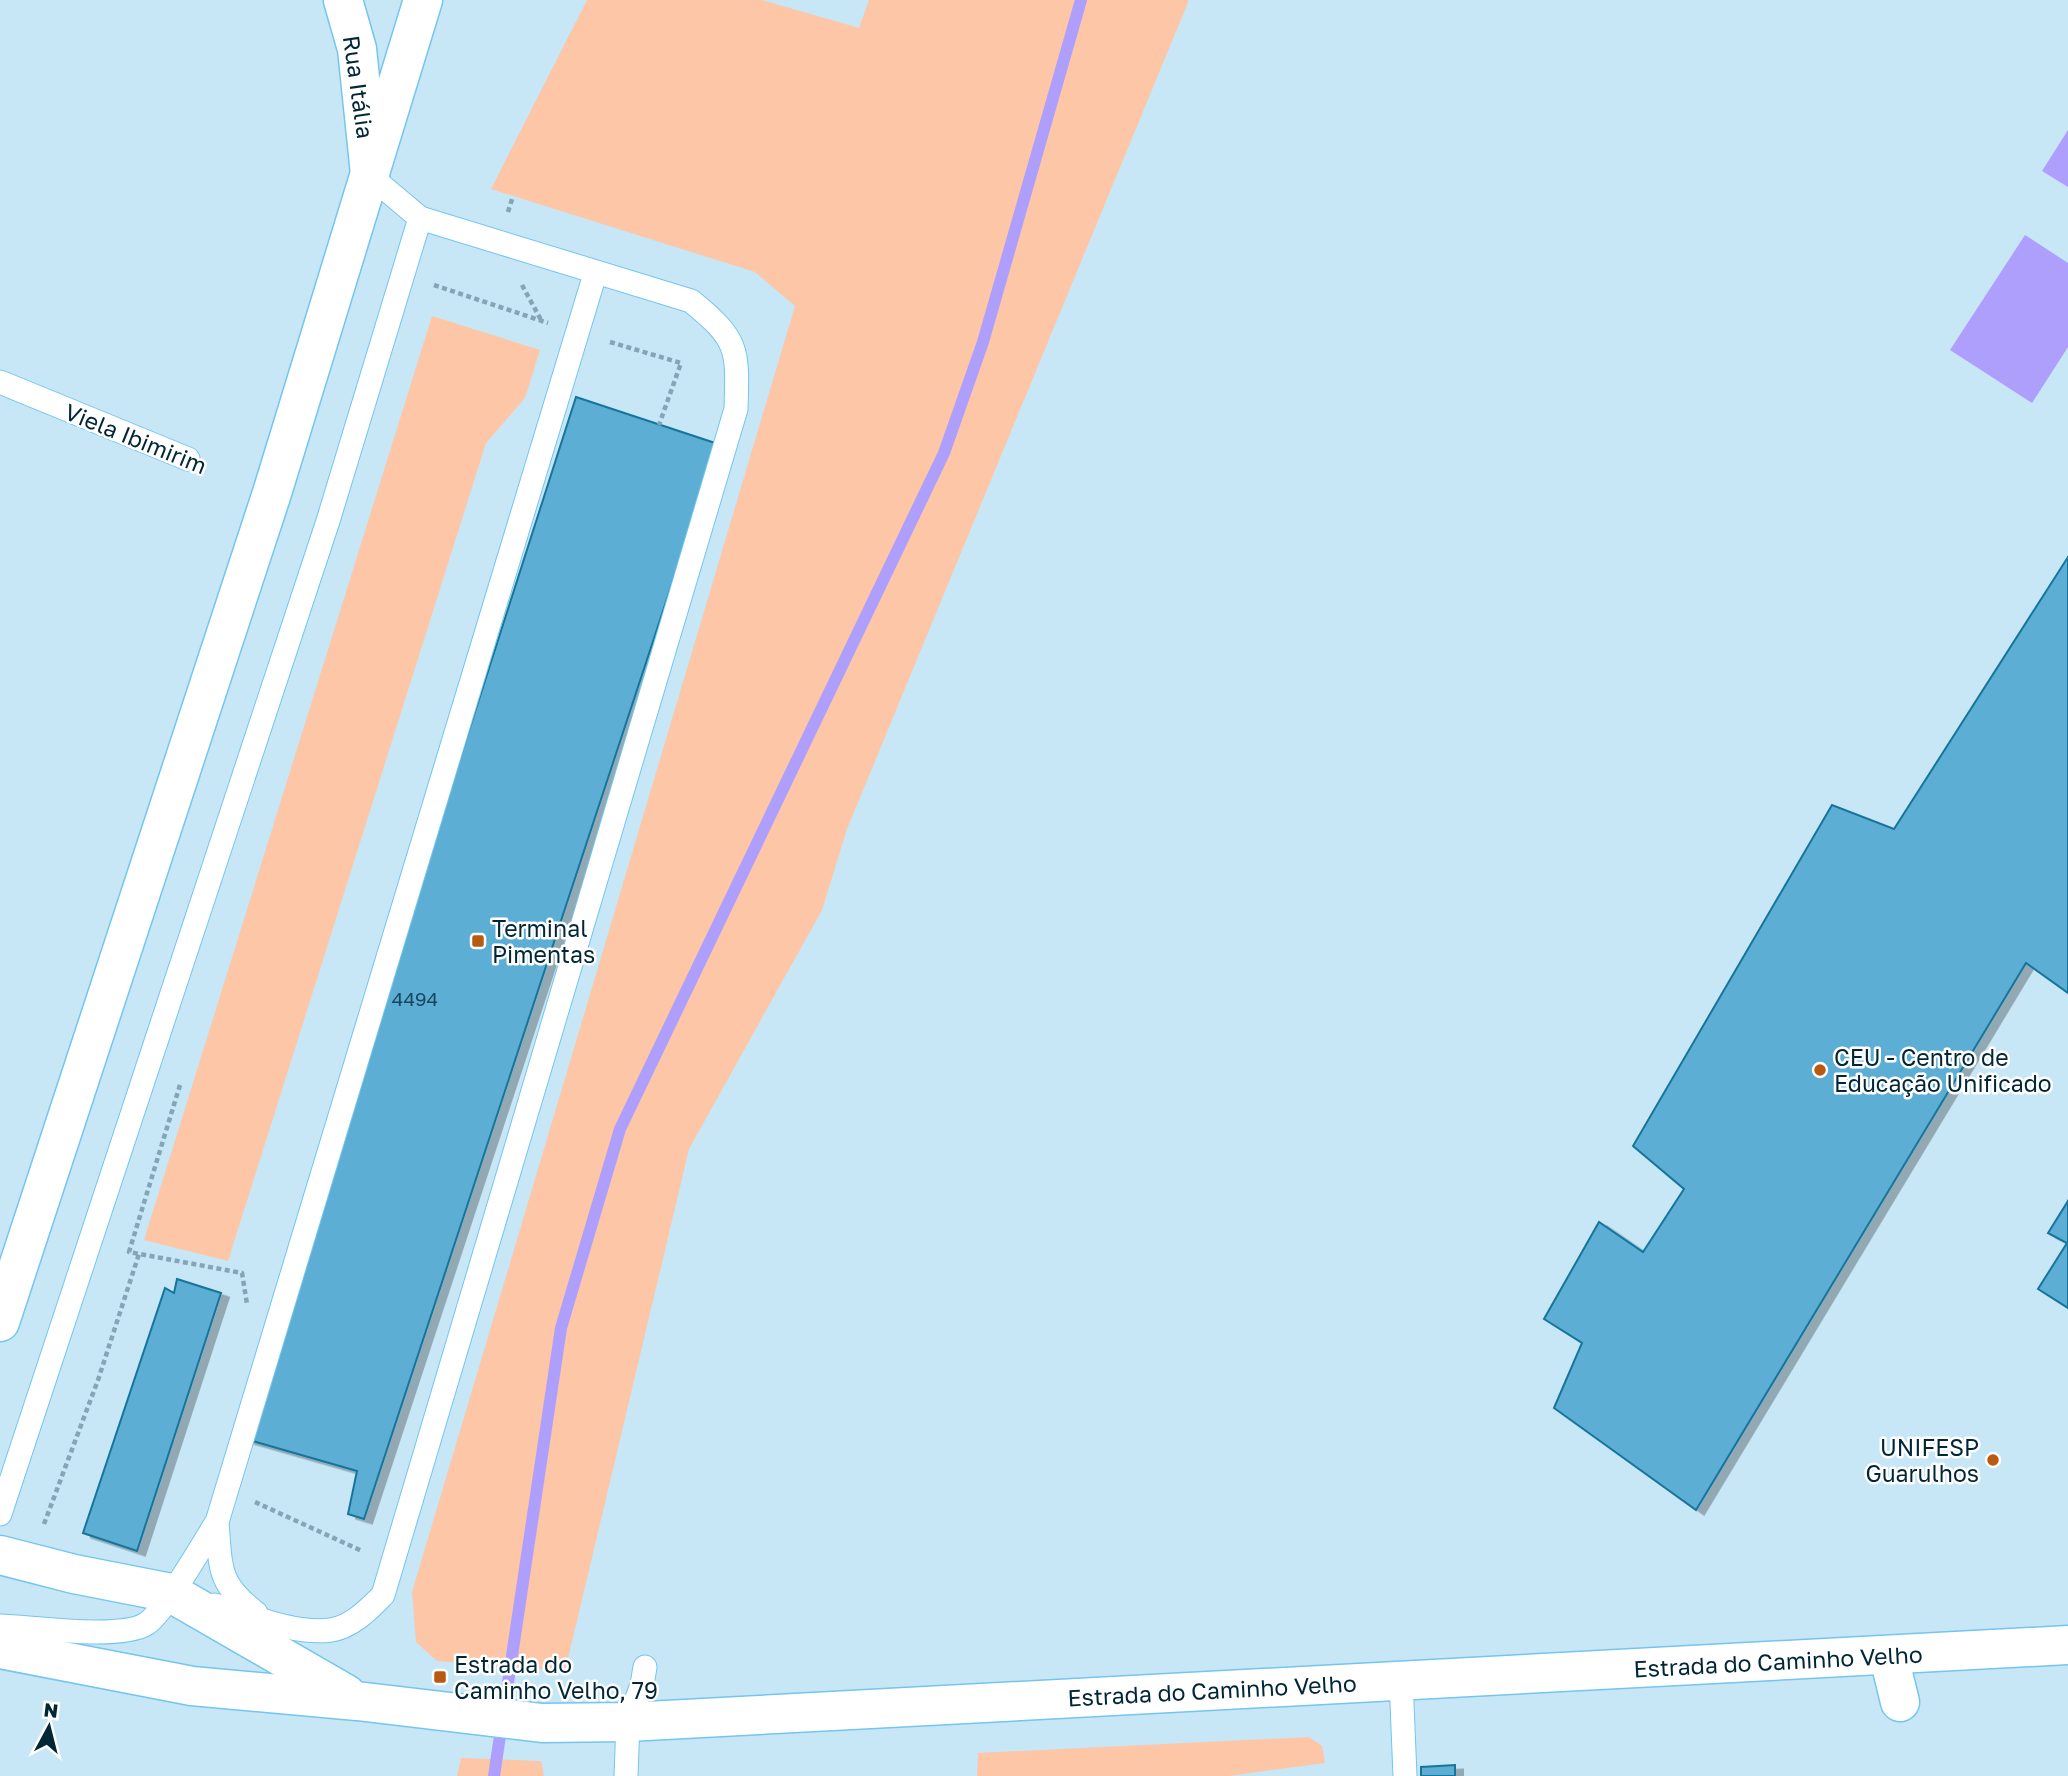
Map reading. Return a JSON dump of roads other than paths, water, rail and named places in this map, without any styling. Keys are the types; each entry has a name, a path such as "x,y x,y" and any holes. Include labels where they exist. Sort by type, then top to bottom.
{"street":[{"name":"Rua Itália","path":"343,0 357,48 370,176"},
{"path":"370,176 401,0"},
{"path":"0,1322 272,493 423,0"},
{"name":"Estrada do Caminho Velho","path":"15,1558 74,1574 172,1593 357,1700"},
{"name":"Estrada do Caminho Velho","path":"0,1649 192,1686 357,1700 542,1723 628,1722 1401,1679 1889,1657 2068,1645"},
{"path":"1889,1657 1900,1702"}],"lane":[{"path":"172,1593 302,1629 332,1630 363,1615 383,1595 736,409 738,357 722,327 691,301 595,274 420,218 370,176"},
{"path":"0,1514 328,521 420,218"},
{"path":"0,1626 118,1632 146,1624 172,1593 217,1522 595,274"},
{"name":"Viela Ibimirim","path":"0,382 188,459"},
{"path":"217,1522 221,1568 233,1595 257,1614 302,1629"},
{"path":"626,1776 628,1722 642,1685 645,1667"},
{"path":"1401,1679 1405,1776"}],"waterway":[{"path":"494,1776 561,1328 620,1129 944,453 983,342 1081,0"}],"place":[{"name":"Terminal Pimentas","path":"478,941"},
{"name":"CEU - Centro de Educação Unificado","path":"1820,1070"},
{"name":"UNIFESP Guarulhos","path":"1993,1460"},
{"name":"Estrada do Caminho Velho, 79","path":"440,1677"}]}
